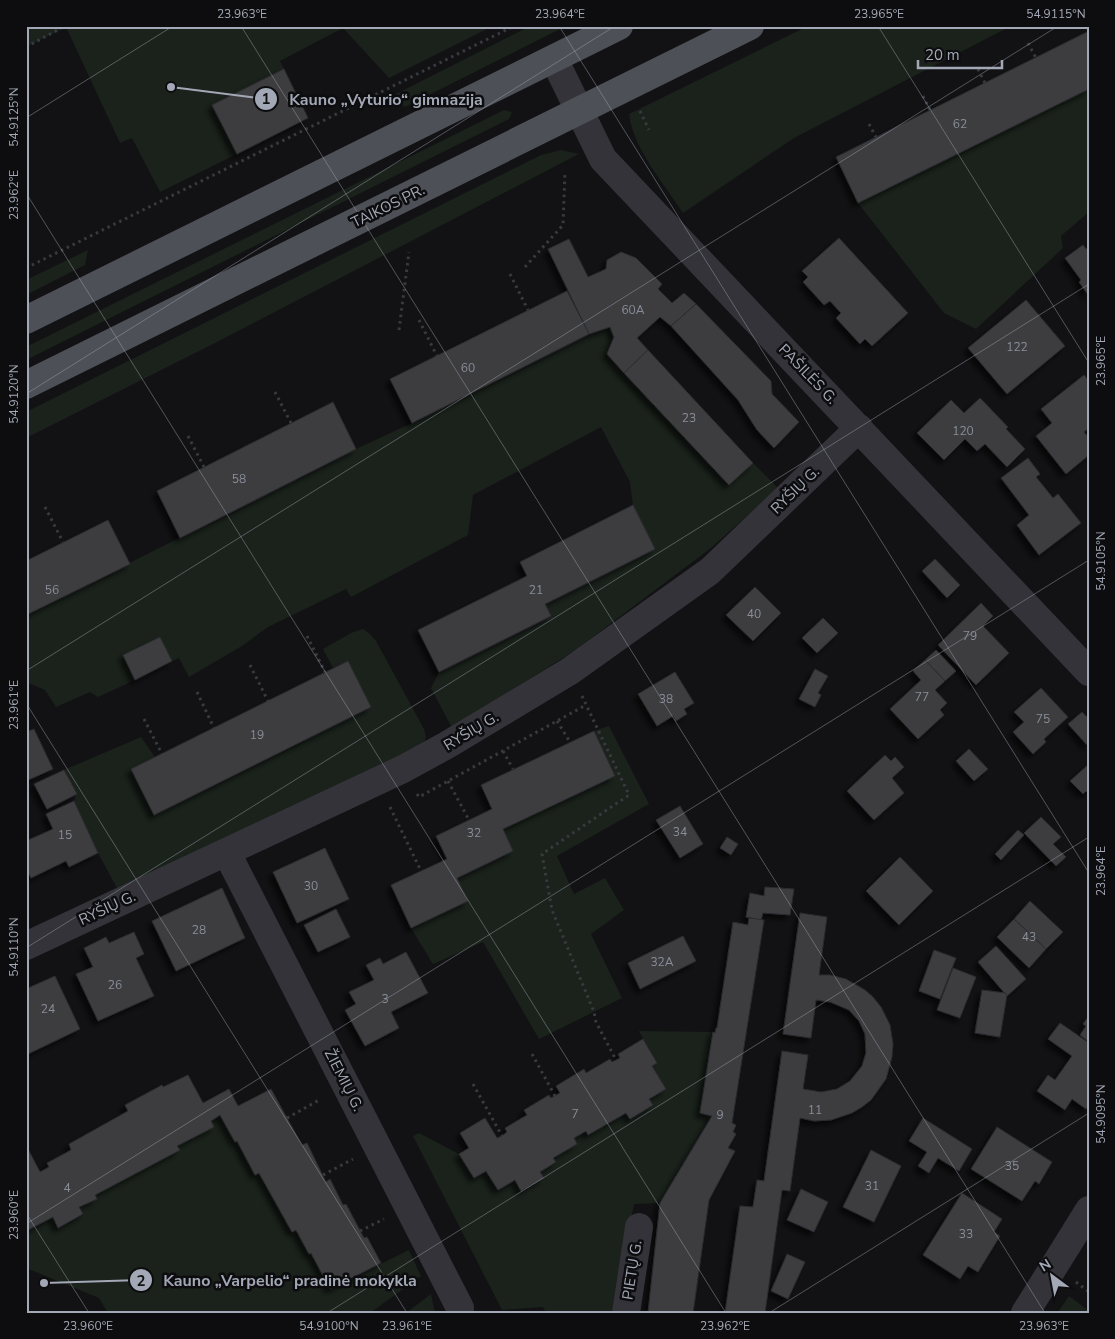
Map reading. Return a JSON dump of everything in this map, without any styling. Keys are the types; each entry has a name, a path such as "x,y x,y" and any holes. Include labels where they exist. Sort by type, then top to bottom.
{"main road":[{"path":"26,320 619,26"},
{"name":"TAIKOS PR.","path":"26,384 750,26"}],"street":[{"name":"PAŠILĖS G.","path":"554,59 603,159 1089,672"},
{"name":"RYŠIŲ G.","path":"27,944 227,853 403,769 447,745 570,671 710,571 859,428"},
{"name":"ŽIEMIŲ G.","path":"227,853 460,1308"},
{"path":"1025,1313 1089,1210"},
{"name":"PIETŲ G.","path":"626,1313 639,1227"}],"path":[{"path":"26,47 65,26"},
{"path":"26,268 514,26"},
{"path":"1028,42 1036,58"},
{"path":"978,69 985,83"},
{"path":"923,96 930,110"},
{"path":"869,124 876,137"},
{"path":"525,267 563,225 565,172"},
{"path":"399,330 409,252"},
{"path":"510,274 528,310"},
{"path":"419,320 437,356"},
{"path":"275,392 290,424"},
{"path":"188,436 204,467"},
{"path":"45,508 63,542"},
{"path":"307,636 325,672"},
{"path":"250,665 268,701"},
{"path":"570,671 629,795 542,854 552,910 594,1012 596,1022 616,1060"},
{"path":"197,692 214,728"},
{"path":"403,769 419,797 586,705"},
{"path":"144,719 162,754"},
{"path":"558,721 570,742"},
{"path":"503,751 513,769"},
{"path":"378,781 421,871"},
{"path":"448,781 469,820"},
{"path":"532,1054 556,1096"},
{"path":"473,1084 502,1136"},
{"path":"287,1118 347,1086"},
{"path":"323,1175 378,1147"}],"shaded area":[{"path":"26,26 493,26 389,78 343,28 280,61 284,69 212,105 237,154 160,192 132,138 120,143 66,27 26,47"},
{"path":"530,26 566,26 405,107 392,96"},
{"path":"808,26 1011,26 794,138 683,213 643,153 636,140 629,114"},
{"path":"1089,89 1089,212 1061,236 1063,248 976,329 944,313 858,203"},
{"path":"504,110 512,112 509,119 26,360 26,347"},
{"path":"561,150 579,154 215,343 26,438 26,412 541,155"},
{"path":"88,250 85,265 26,295 26,280"},
{"path":"610,327 614,337 607,354 729,485 753,463 778,488 711,548 577,649 452,728 431,688 439,672 551,616 545,604 654,549 633,505 630,482 601,427 473,495 468,535 351,597 346,589 268,627 242,646 189,677 179,658 172,661 160,637 123,655 135,680 98,697 90,692 56,707 45,690 26,682 26,615 589,334"},
{"path":"363,629 376,641 424,729 426,737 424,743 364,776 117,888 98,853 74,801 76,794 64,770 141,737 155,757 131,770 154,815 371,707 348,661 333,668 323,649 351,633"},
{"path":"609,726 649,804 557,856 574,894 605,878 624,910 591,934 622,998 539,1039 483,942 433,964 411,928 457,878 513,851 503,829 615,776 594,731"},
{"path":"639,1031 713,1032 700,1113 712,1116 660,1203 634,1204 613,1313 546,1313 543,1307 502,1310 413,1136 419,1133 459,1154 474,1178 486,1171 498,1190 515,1180 544,1178 540,1172 556,1163 553,1158 577,1144 574,1138 586,1131 589,1135 626,1113 630,1118 653,1105 649,1099 666,1089 652,1066 657,1063"},
{"path":"220,1115 235,1142 237,1141 255,1175 259,1173 292,1232 296,1230 309,1253 311,1253 330,1289 409,1250 421,1276 370,1313 108,1313 99,1298 26,1268 26,1231 53,1217 59,1228 83,1215 79,1207 97,1199 95,1195 179,1150 177,1146 214,1127 211,1121"},
{"path":"431,1294 435,1313 406,1313"},
{"path":"1069,1296 1089,1311 1089,1313 1058,1312"}],"building":[{"path":"1089,31 1089,89 858,203 836,157"},
{"path":"284,69 308,118 237,154 212,105"},
{"path":"839,238 908,313 872,346 865,339 860,344 836,318 841,313 830,301 824,305 803,282 808,277 802,271"},
{"path":"569,239 588,277 606,269 607,260 621,252 636,258 662,284 658,289 672,303 684,293 696,304 671,326 660,317 637,338 648,350 624,373 607,354 614,337 610,327 589,334 548,249"},
{"path":"1083,245 1086,249 1089,247 1089,296 1079,282 1081,280 1065,258"},
{"path":"567,291 589,334 412,423 390,379"},
{"path":"1026,300 1065,346 1007,394 968,348"},
{"path":"696,304 771,381 772,394 799,422 774,448 757,430 738,400 671,326"},
{"path":"648,350 753,463 729,485 624,373"},
{"path":"1084,375 1089,381 1089,428 1084,432 1089,438 1089,455 1066,474 1036,436 1052,423 1041,409"},
{"path":"980,398 1008,427 1006,429 1025,449 1007,467 985,444 977,451 965,439 944,460 917,433 951,400 964,413"},
{"path":"333,402 356,449 180,538 157,491"},
{"path":"1028,458 1040,474 1036,477 1053,498 1058,494 1081,523 1039,555 1017,525 1029,515 1001,478"},
{"path":"633,505 655,549 545,604 551,616 439,672 418,630 527,576 520,562"},
{"path":"108,520 130,564 26,615 26,561"},
{"path":"935,559 960,585 947,598 922,571"},
{"path":"755,587 781,613 753,641 726,615"},
{"path":"981,603 993,616 983,626 1009,653 976,685 938,645"},
{"path":"823,618 838,633 817,653 802,638"},
{"path":"160,637 172,661 135,680 123,655"},
{"path":"936,650 956,671 945,681 925,660"},
{"path":"925,660 945,681 935,690 947,703 940,710 944,715 918,739 890,709 921,680 913,671"},
{"path":"348,661 371,707 154,815 131,769"},
{"path":"815,669 828,676 818,693 821,695 815,707 799,699"},
{"path":"675,672 694,703 684,709 687,714 676,721 673,716 657,726 638,694"},
{"path":"1041,688 1068,717 1044,739 1046,742 1033,754 1013,732 1024,722 1014,712"},
{"path":"1082,712 1089,719 1089,743 1087,745 1068,724"},
{"path":"34,729 53,769 26,781 26,732"},
{"path":"594,731 615,776 503,829 513,851 457,878 468,901 411,928 391,885 447,859 436,836 492,809 481,785"},
{"path":"969,749 988,769 974,781 956,761"},
{"path":"885,755 891,761 895,757 904,767 892,778 904,793 874,820 847,791"},
{"path":"1089,764 1089,794 1086,791 1083,794 1070,781"},
{"path":"64,770 77,794 47,809 34,784"},
{"path":"74,801 98,853 69,867 66,861 31,878 26,868 26,841 53,829 46,814"},
{"path":"680,806 703,844 680,858 656,820"},
{"path":"1041,817 1061,837 1053,844 1066,857 1056,866 1024,833"},
{"path":"1018,830 1024,835 1001,860 995,854"},
{"path":"727,837 738,844 731,855 720,848"},
{"path":"325,848 349,899 297,923 273,872"},
{"path":"900,857 933,891 899,925 866,891"},
{"path":"765,887 794,889 790,915 763,913 761,920 746,917 750,893 764,896"},
{"path":"222,888 245,938 176,971 152,921"},
{"path":"1030,901 1063,932 1046,949 1014,919"},
{"path":"336,909 350,937 318,952 304,925"},
{"path":"800,913 827,917 819,975 830,975 846,979 873,997 881,1007 890,1025 893,1044 892,1057 886,1079 871,1100 862,1107 852,1113 831,1120 814,1121 800,1118 790,1191 782,1190 765,1313 725,1313 740,1206 753,1207 757,1180 764,1181 782,1051 808,1055 803,1089 821,1092 837,1089 850,1081 862,1066 866,1053 865,1034 859,1021 849,1010 830,1002 816,1000 811,1038 783,1034"},
{"path":"749,918 764,920 732,1123 736,1125 733,1132 736,1134 728,1148 735,1151 709,1200 693,1313 648,1313 660,1203 712,1116 700,1113 713,1032 715,1033 717,1028 733,922 748,925"},
{"path":"1014,919 1046,949 1029,968 997,937"},
{"path":"134,932 144,954 136,958 154,996 98,1021 76,974 93,967 84,948 106,937 109,943"},
{"path":"683,936 696,961 640,989 628,963"},
{"path":"996,946 1026,979 1007,996 978,962"},
{"path":"934,950 956,958 940,999 919,991"},
{"path":"406,952 428,993 391,1012 399,1028 365,1046 345,1010 356,1004 349,992 374,980 366,965 380,958 383,964"},
{"path":"953,968 976,977 960,1018 937,1010"},
{"path":"55,976 80,1029 28,1054 26,1049 26,989"},
{"path":"982,990 1005,993 1007,995 1000,1037 975,1033"},
{"path":"1089,1016 1089,1042 1080,1035 1086,1026 1083,1024"},
{"path":"1060,1023 1089,1043 1089,1105 1086,1109 1072,1099 1065,1110 1037,1091 1048,1075 1055,1080 1072,1056 1048,1039"},
{"path":"643,1039 657,1063 652,1066 666,1089 649,1099 653,1105 630,1119 626,1113 588,1135 586,1131 574,1138 577,1144 553,1158 556,1162 540,1172 544,1178 521,1191 515,1180 498,1190 486,1171 474,1178 459,1154 469,1148 460,1133 485,1118 497,1138 502,1136 507,1132 505,1128 527,1115 524,1110 549,1095 551,1098 560,1093 556,1086 584,1069 586,1073 610,1059 612,1062 620,1058 618,1054"},
{"path":"188,1075 203,1103 229,1089 238,1106 271,1089 302,1145 307,1143 326,1182 330,1179 343,1205 346,1204 364,1238 367,1237 381,1263 330,1289 311,1253 309,1254 296,1230 292,1232 259,1173 255,1175 237,1141 235,1142 220,1115 211,1121 214,1127 177,1146 180,1150 95,1195 97,1199 79,1207 83,1214 58,1228 53,1217 26,1231 26,1150 28,1149 40,1172 49,1167 47,1163 71,1150 69,1144 128,1111 125,1105 162,1085 163,1087"},
{"path":"923,1118 972,1149 959,1171 938,1158 929,1173 918,1166 927,1152 909,1141"},
{"path":"997,1127 1052,1162 1039,1184 1035,1181 1022,1201 971,1169"},
{"path":"871,1150 901,1166 874,1222 843,1207"},
{"path":"801,1189 828,1202 814,1232 787,1220"},
{"path":"962,1193 1002,1219 994,1232 1000,1236 978,1272 968,1266 960,1279 923,1255"},
{"path":"787,1254 805,1262 788,1299 771,1291"}],"place":[{"name":"Kauno „Vyturio“ gimnazija","path":"171,87"},
{"name":"Kauno „Varpelio“ pradinė mokykla","path":"44,1283"}]}
